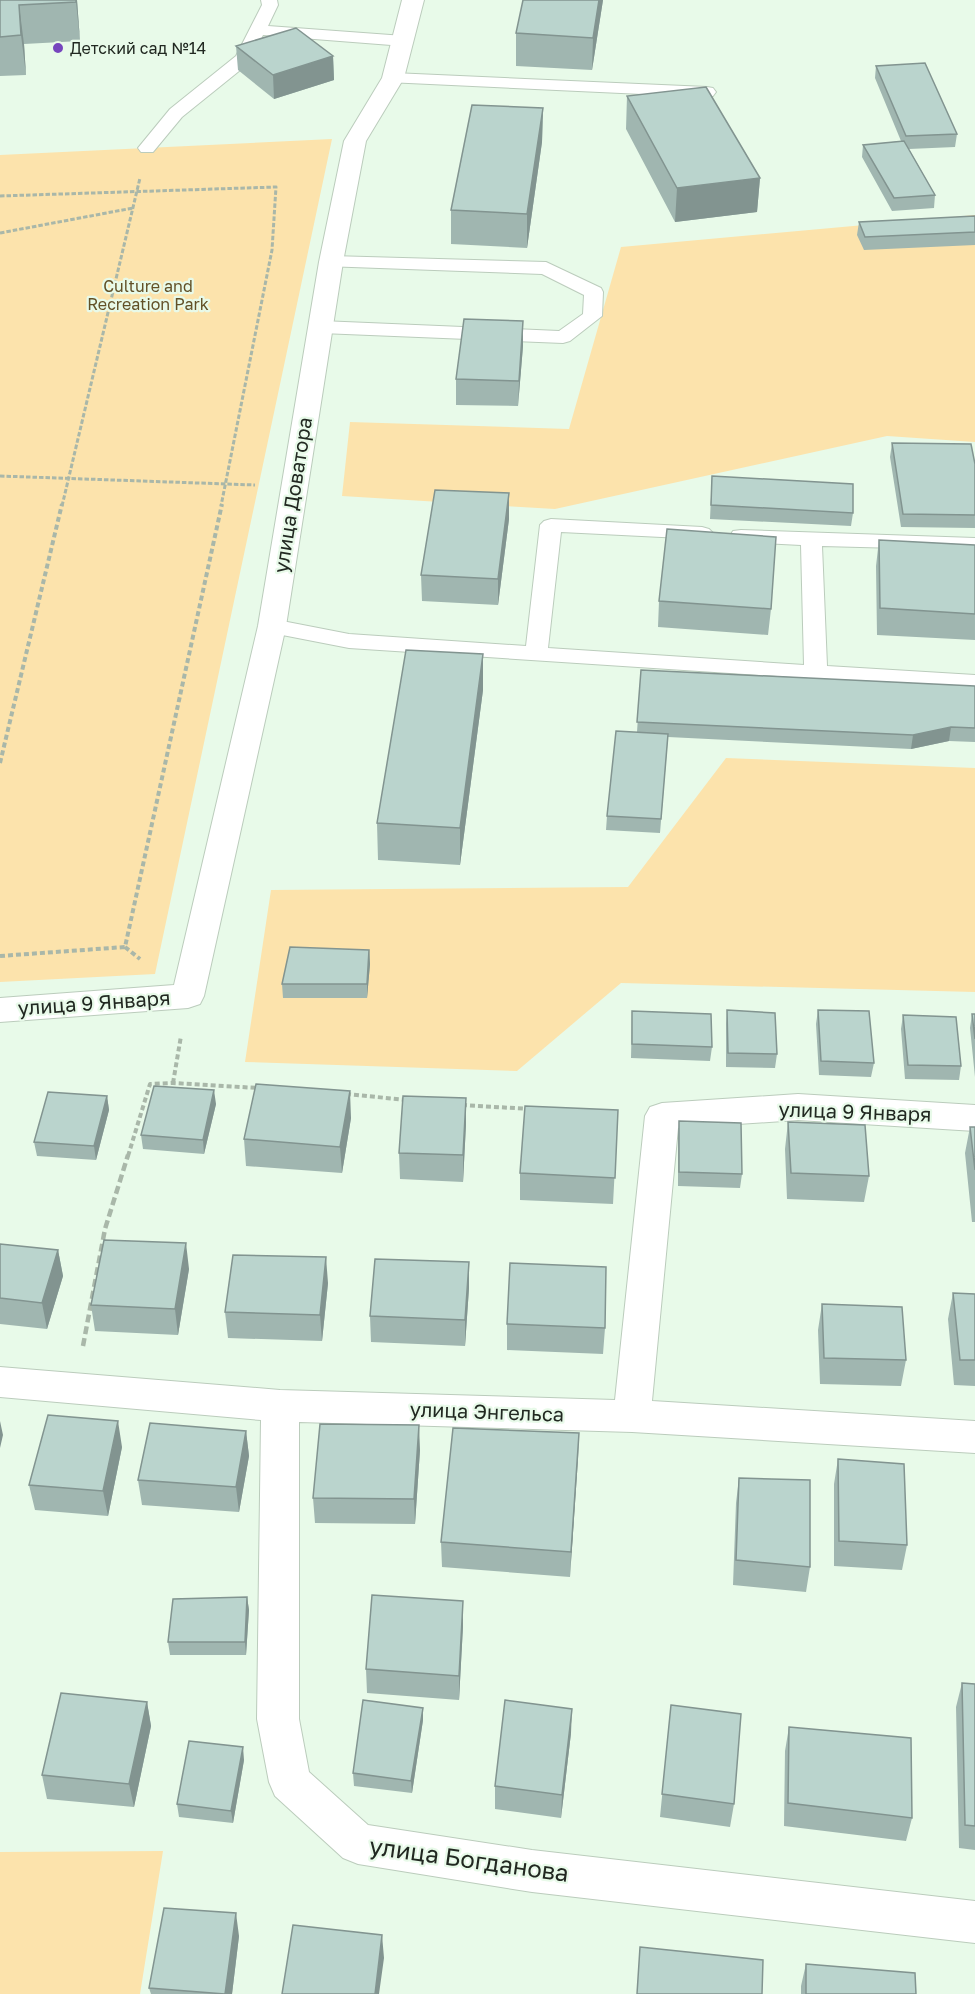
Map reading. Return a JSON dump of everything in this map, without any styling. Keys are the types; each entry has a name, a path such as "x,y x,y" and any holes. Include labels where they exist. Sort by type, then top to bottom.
{"street":[{"name":"улица Доватора","path":"188,996 272,626 331,262 355,141 393,78 405,41 412,0"},
{"name":"улица 9 Января","path":"0,1010 188,996"},
{"name":"улица 9 Января","path":"632,1416 662,1116 798,1107 975,1118"},
{"name":"улица Энгельса","path":"0,1382 280,1406 632,1416 975,1437"},
{"name":"улица Богданова","path":"280,1406 278,1719 291,1782 358,1844 532,1871 975,1922"}],"lane":[{"path":"147,148 176,113 243,58 270,5 269,0"},
{"path":"257,30 405,41"},
{"path":"393,78 707,92"},
{"path":"321,327 563,338 592,316 594,292 546,268 331,262"},
{"path":"536,655 551,525 811,539 975,544"},
{"path":"811,539 816,673"},
{"path":"272,626 349,641 975,682"}],"path":[{"path":"0,763 147,148"},
{"path":"0,196 276,187 272,250 226,484 125,947 0,956"},
{"path":"0,233 133,208"},
{"path":"0,476 295,487"},
{"path":"75,1388 105,1229 150,1084 173,1083 264,1088"},
{"path":"344,1094 411,1100"},
{"path":"456,1104 536,1110"}],"green space":[{"name":"Culture and Recreation Park","path":"332,139 155,974 0,982 0,155"},
{"path":"975,215 975,442 887,436 555,509 342,496 350,422 569,429 621,247"},
{"path":"726,758 975,768 975,992 621,983 517,1071 245,1062 271,890 628,887"},
{"path":"163,1851 140,1994 0,1994 0,1852"}],"building":[{"path":"0,0 76,0 76,2 19,5 21,35 0,37"},
{"path":"523,0 599,0 593,38 516,33"},
{"path":"296,28 333,56 273,75 236,46"},
{"path":"925,63 957,134 906,136 876,66"},
{"path":"706,87 760,178 677,188 627,96"},
{"path":"472,105 543,108 527,214 451,210"},
{"path":"904,141 935,195 894,198 863,145"},
{"path":"975,216 975,232 865,237 859,222"},
{"path":"464,319 523,321 519,381 456,379"},
{"path":"892,443 971,444 975,464 975,515 903,514"},
{"path":"712,476 853,484 853,513 711,505"},
{"path":"435,490 509,493 498,579 421,575"},
{"path":"667,529 776,537 771,609 659,601"},
{"path":"879,540 975,545 975,614 880,608"},
{"path":"406,650 483,654 460,828 377,823"},
{"path":"641,670 975,686 975,728 951,727 913,735 637,722"},
{"path":"616,731 668,734 661,819 607,816"},
{"path":"290,947 369,950 367,984 282,984"},
{"path":"727,1010 775,1013 777,1054 728,1053"},
{"path":"818,1010 869,1011 874,1063 821,1061"},
{"path":"632,1011 711,1014 712,1047 632,1044"},
{"path":"972,1014 975,1014 975,1039"},
{"path":"903,1015 956,1017 961,1066 908,1065"},
{"path":"256,1084 350,1091 340,1147 244,1139"},
{"path":"154,1086 214,1090 203,1140 141,1135"},
{"path":"48,1092 107,1096 94,1146 34,1142"},
{"path":"403,1096 466,1098 463,1155 399,1153"},
{"path":"525,1106 618,1110 615,1178 520,1173"},
{"path":"679,1121 741,1123 742,1174 679,1172"},
{"path":"788,1122 865,1125 869,1176 791,1173"},
{"path":"970,1127 975,1127 975,1170"},
{"path":"104,1240 186,1243 175,1309 91,1305"},
{"path":"0,1244 58,1250 42,1303 0,1298"},
{"path":"233,1255 326,1257 320,1315 225,1312"},
{"path":"375,1259 469,1262 465,1320 370,1316"},
{"path":"510,1263 606,1267 605,1328 507,1324"},
{"path":"953,1293 975,1294 975,1360 960,1360"},
{"path":"822,1304 902,1307 906,1360 824,1358"},
{"path":"48,1415 118,1421 103,1491 29,1485"},
{"path":"150,1423 246,1431 236,1487 138,1480"},
{"path":"320,1424 419,1425 414,1499 313,1498"},
{"path":"453,1428 579,1433 571,1552 441,1542"},
{"path":"838,1459 904,1464 907,1545 839,1541"},
{"path":"739,1478 810,1480 810,1567 736,1560"},
{"path":"372,1595 463,1601 459,1676 366,1669"},
{"path":"247,1597 245,1642 168,1642 173,1599"},
{"path":"962,1683 975,1684 975,1826 965,1825"},
{"path":"61,1693 147,1702 129,1784 42,1775"},
{"path":"363,1700 423,1708 411,1781 353,1773"},
{"path":"505,1700 572,1709 562,1795 495,1786"},
{"path":"671,1705 741,1714 734,1804 662,1794"},
{"path":"789,1727 911,1738 912,1818 788,1803"},
{"path":"189,1741 243,1747 231,1811 177,1804"},
{"path":"164,1908 236,1913 225,1994 149,1988"},
{"path":"293,1925 382,1935 375,1994 282,1994"},
{"path":"640,1947 763,1960 762,1994 637,1994"},
{"path":"806,1964 915,1973 916,1994 806,1994"}],"place":[{"name":"Детский сад №14","path":"58,48"}]}
